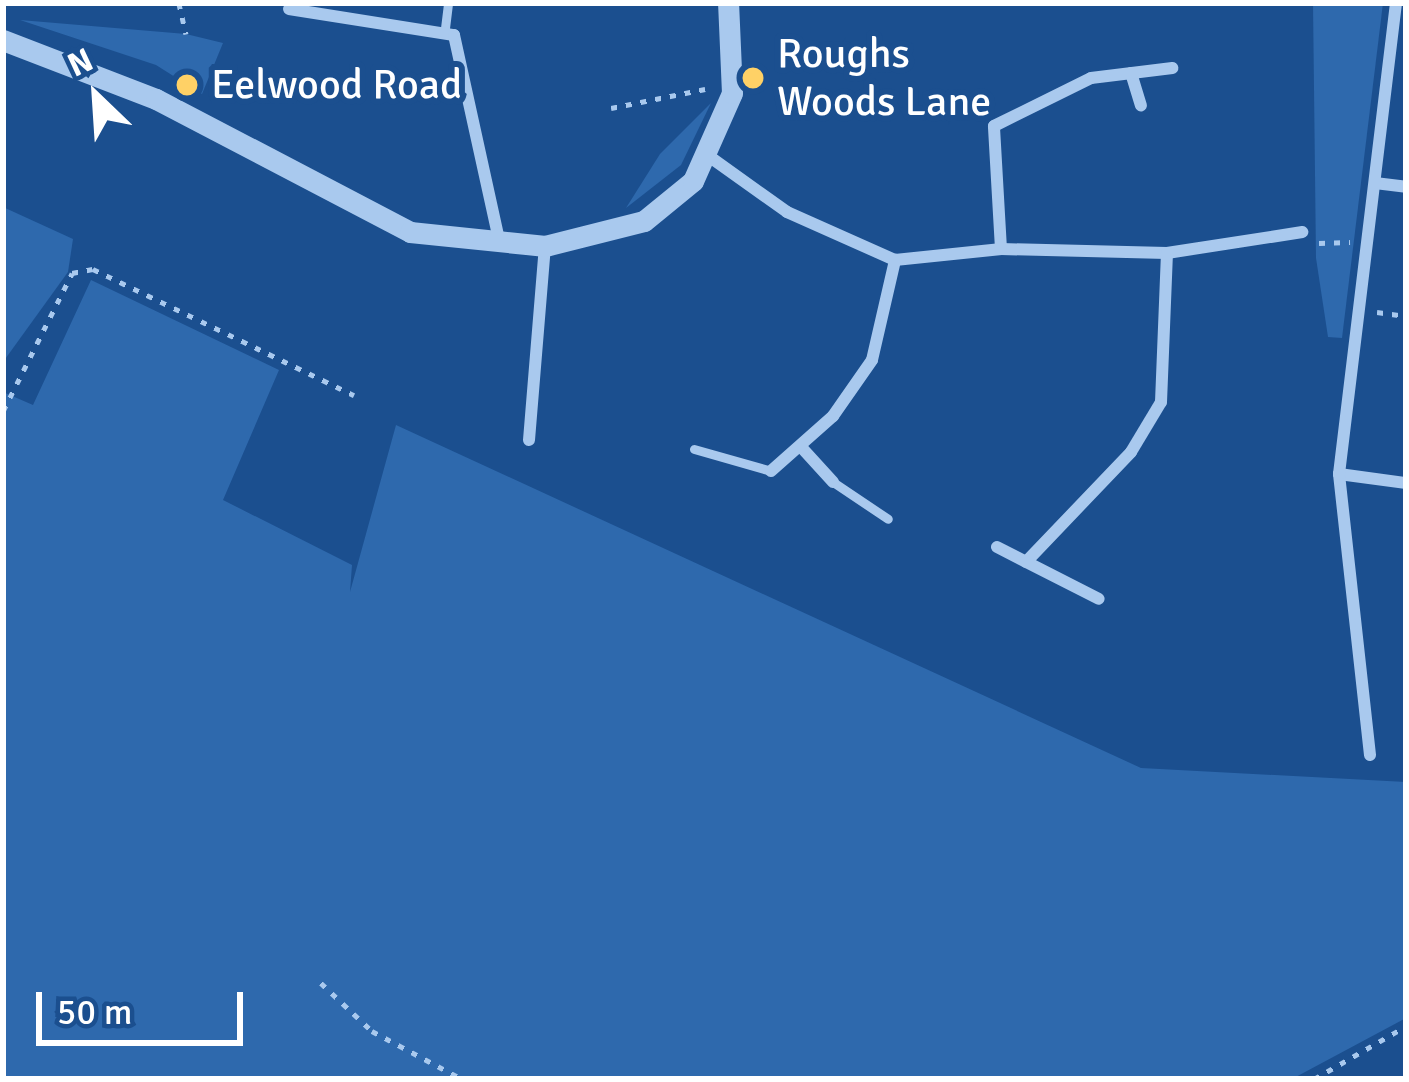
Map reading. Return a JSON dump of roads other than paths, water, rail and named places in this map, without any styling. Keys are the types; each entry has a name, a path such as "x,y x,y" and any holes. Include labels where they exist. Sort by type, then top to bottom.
{"street":[{"path":"5,47 156,99 355,210 500,246 545,246 644,221 710,157 732,93 728,3"},
{"path":"1370,755 1340,474 1396,3"},
{"path":"289,9 446,28 459,43 500,246"},
{"path":"1001,249 994,126 1091,78 1172,68"},
{"path":"1131,73 1141,105"},
{"path":"710,157 787,212 895,260 1001,249 1167,253 1302,232"},
{"path":"1375,183 1406,187"},
{"path":"529,440 545,246"},
{"path":"1026,562 1131,452 1161,402 1167,253"},
{"path":"771,471 802,448 872,360 895,260"},
{"path":"802,448 832,482"},
{"path":"1340,474 1406,483"},
{"path":"997,547 1099,599"}],"lane":[{"path":"446,28 448,3"},
{"path":"694,449 771,471"},
{"path":"832,482 888,519"}],"place":[{"name":"Roughs Woods Lane","path":"753,78"},
{"name":"Eelwood Road","path":"187,85"}]}
